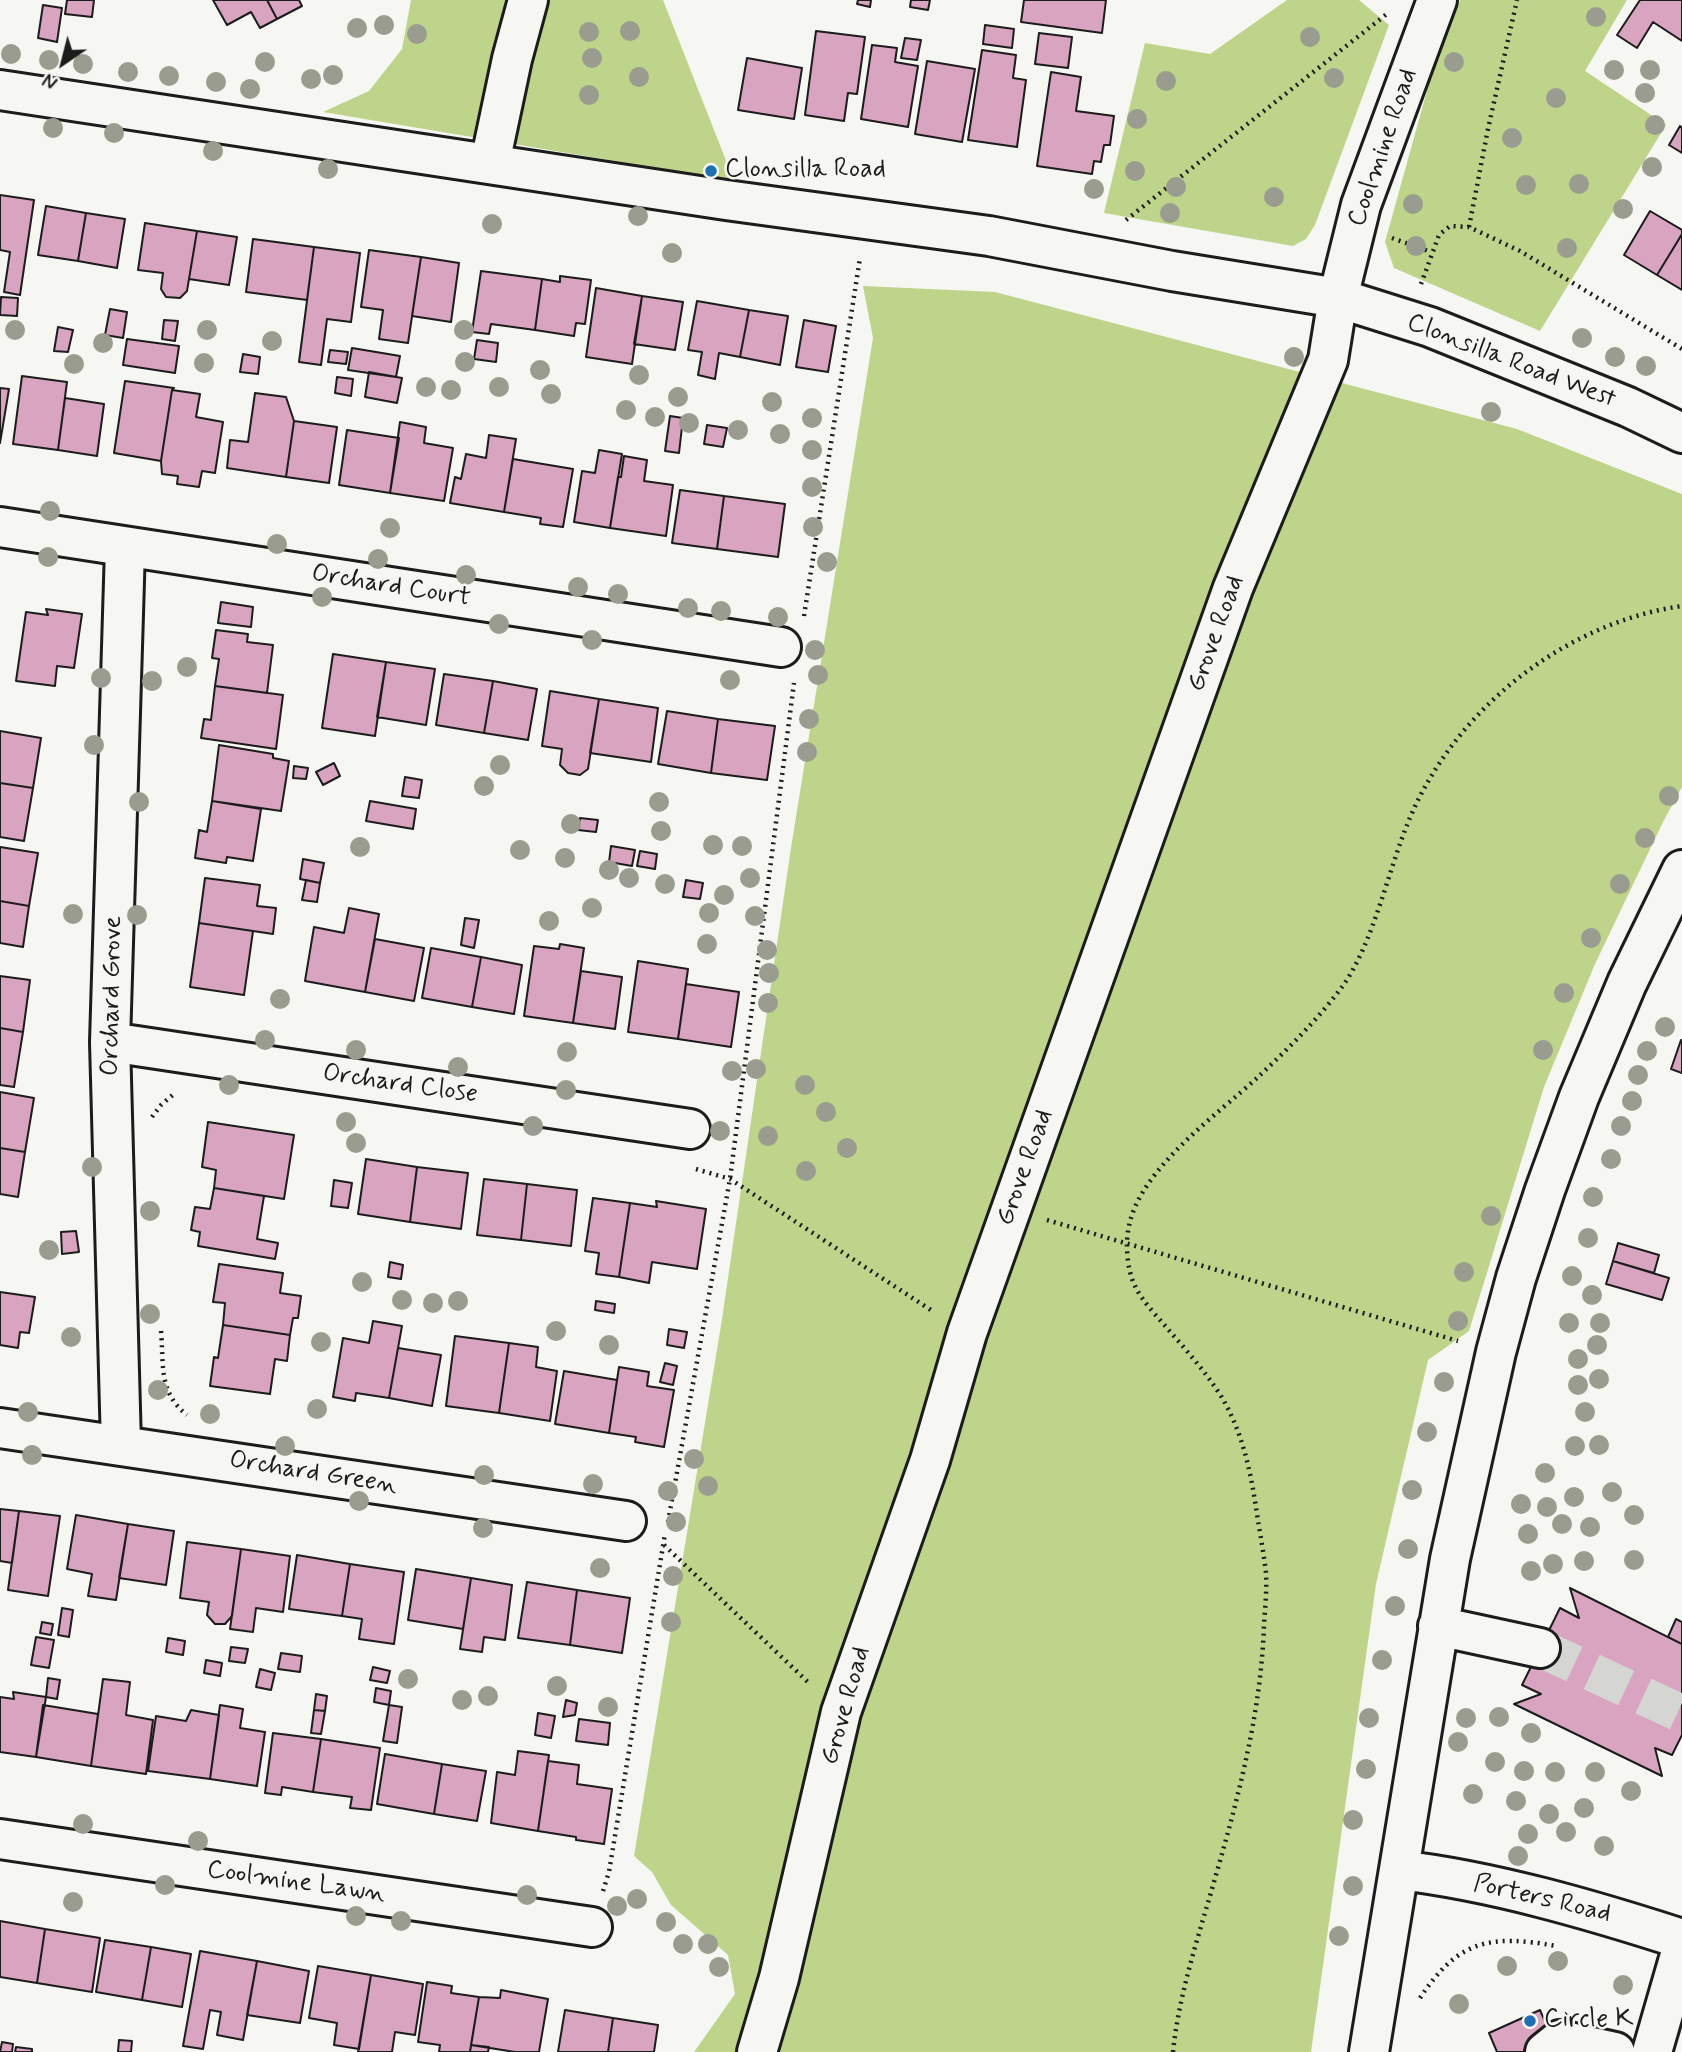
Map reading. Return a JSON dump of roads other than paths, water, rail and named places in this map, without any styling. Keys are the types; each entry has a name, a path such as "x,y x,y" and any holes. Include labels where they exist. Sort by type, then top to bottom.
{"street":[{"path":"491,163 512,59 528,0"},
{"name":"Coolmine Road","path":"1338,298 1361,205 1430,2"},
{"path":"0,90 726,200 989,236 1338,298"},
{"name":"Clonsilla Road West","path":"1338,298 1430,327 1628,407 1682,433"},
{"name":"Grove Road","path":"757,2052 779,1978 841,1712 930,1460 967,1333 1233,588 1328,360 1338,298"},
{"name":"Orchard Court","path":"0,527 793,649"},
{"name":"Orchard Grove","path":"121,1444 110,1042 125,548"},
{"path":"1369,2052 1438,1626 1464,1486 1496,1352 1516,1278 1545,1190 1584,1086 1626,983 1682,870"},
{"name":"Orchard Close","path":"110,1042 690,1129"},
{"name":"Orchard Green","path":"0,1428 626,1521"},
{"path":"1438,1626 1540,1648"},
{"name":"Coolmine Lawn","path":"0,1839 592,1927"},
{"name":"Porters Road","path":"1399,1870 1430,1874 1601,1913 1682,1939"},
{"path":"1652,2052 1682,1948"},
{"path":"1545,2052 1560,2040 1615,2052"}],"tunnel":[{"path":"1540,1648 1682,1714"}],"place":[{"name":"Clonsilla Road","path":"711,171"},
{"name":"Circle K","path":"1530,2021"}]}
